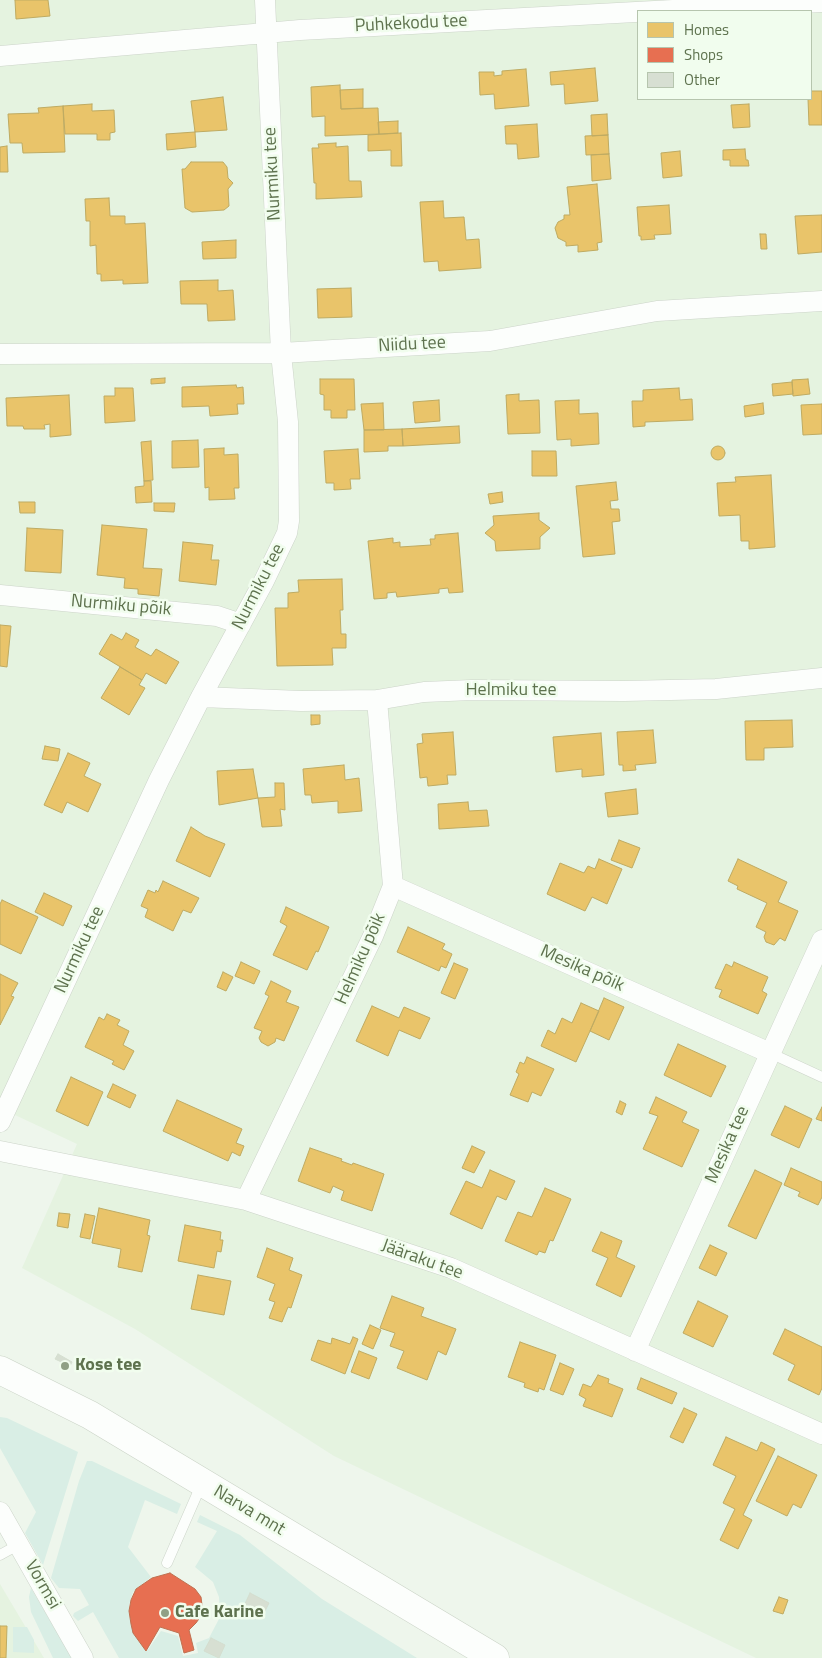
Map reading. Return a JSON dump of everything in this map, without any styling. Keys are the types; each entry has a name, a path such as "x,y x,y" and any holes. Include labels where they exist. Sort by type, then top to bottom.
{"main road":[{"name":"Narva mnt","path":"0,1370 90,1415 495,1658"}],"street":[{"name":"Nurmiku tee","path":"0,1122 159,780 201,696 241,624 287,534 289,521 288,422 281,353 265,0"},
{"name":"Puhkekodu tee","path":"655,10 814,1"},
{"name":"Puhkekodu tee","path":"0,56 266,32 637,11"},
{"name":"Niidu tee","path":"0,354 281,353 490,340 657,310 822,300"},
{"name":"Nurmiku põik","path":"0,595 217,616 241,624"},
{"name":"Helmiku tee","path":"201,696 301,701 377,700 424,692 472,690 716,689 822,678"},
{"name":"Helmiku põik","path":"246,1200 373,936 393,886 377,700"},
{"name":"Mesika põik","path":"393,886 770,1053"},
{"name":"Mesika tee","path":"635,1351 822,940"},
{"name":"Jääraku tee","path":"0,1151 246,1200 451,1268 822,1434"},
{"name":"Vormsi","path":"0,1512 83,1658"}],"lane":[{"path":"770,1053 822,1077"},
{"path":"167,1563 202,1482"},
{"path":"0,1555 18,1545"}],"shaded area":[{"path":"0,0 822,0 822,1658 756,1658 334,1456 135,1329 22,1268 77,1144 0,1108"},
{"path":"0,1417 7,1418 78,1452 43,1565 25,1533 36,1512 0,1448"},
{"path":"87,1461 92,1461 181,1504 177,1514 145,1500 128,1547 151,1577 133,1592 129,1605 129,1614 135,1635 147,1651 161,1631 178,1636 183,1656 198,1653 196,1643 209,1638 220,1617 219,1597 213,1582 195,1567 217,1531 197,1522 200,1515 240,1535 322,1599 417,1658 119,1658 93,1612 78,1621 73,1616 74,1613 89,1605 80,1589 59,1588 51,1578 79,1481"},
{"path":"0,1584 44,1658 0,1658"},
{"path":"31,1588 72,1658 53,1658 31,1612 29,1597"},
{"path":"13,1627 27,1627 34,1640 34,1653 13,1652"}],"building: Homes":[{"path":"15,0 48,0 50,16 16,19"},
{"path":"595,68 598,101 565,104 564,84 551,85 550,72"},
{"path":"526,69 529,106 495,109 494,94 480,95 479,72 494,72 494,76 502,75 502,71"},
{"path":"340,85 341,109 378,108 379,134 325,136 325,116 312,117 311,87"},
{"path":"363,89 363,108 341,109 340,90"},
{"path":"812,91 822,91 822,125 809,125 808,100 812,100"},
{"path":"223,97 227,130 195,132 191,101"},
{"path":"92,104 92,111 114,110 115,132 110,133 110,140 97,140 97,134 65,134 63,106"},
{"path":"749,104 750,127 733,128 731,105"},
{"path":"63,106 65,152 23,153 22,143 10,143 8,114 39,113 38,108"},
{"path":"607,114 608,135 592,136 591,115"},
{"path":"398,121 398,133 379,134 378,122"},
{"path":"537,124 539,157 518,159 517,144 506,144 505,126"},
{"path":"195,132 196,147 167,150 166,134"},
{"path":"401,133 402,166 391,166 391,150 368,151 368,135"},
{"path":"608,135 609,154 586,155 585,136"},
{"path":"336,143 336,147 348,146 349,181 361,181 362,197 316,199 312,148 319,148 318,144"},
{"path":"7,146 8,172 0,172 0,147"},
{"path":"745,149 746,160 748,160 749,166 730,166 730,160 723,160 723,150"},
{"path":"680,151 682,176 663,178 661,153"},
{"path":"609,154 611,179 592,181 591,155"},
{"path":"191,162 223,162 227,167 228,178 233,183 228,189 229,206 224,210 192,212 185,208 182,169 185,169"},
{"path":"597,184 602,242 597,243 598,250 578,252 578,245 566,246 566,242 558,238 555,228 558,222 564,219 564,215 570,215 567,187"},
{"path":"109,198 110,216 125,216 125,224 145,223 148,283 123,284 123,280 101,281 101,274 97,274 96,245 90,246 90,221 86,221 85,199"},
{"path":"443,201 444,218 464,217 466,240 479,239 481,268 439,271 438,261 424,262 420,202"},
{"path":"669,205 671,234 654,235 655,239 641,240 641,236 639,236 637,207"},
{"path":"822,215 822,252 798,254 795,216"},
{"path":"760,234 766,234 767,249 761,249"},
{"path":"236,240 236,258 203,259 202,242"},
{"path":"218,280 218,291 233,290 235,320 208,321 207,304 181,304 180,281"},
{"path":"351,288 352,317 318,318 317,289"},
{"path":"165,378 165,383 151,384 151,379"},
{"path":"320,379 354,379 355,410 347,410 347,418 331,418 331,410 324,410 324,395 320,394"},
{"path":"808,379 810,394 793,396 792,380"},
{"path":"792,382 793,394 773,396 772,384"},
{"path":"236,385 237,388 243,387 244,404 237,404 238,414 210,416 209,406 182,407 182,387"},
{"path":"115,388 133,388 135,421 105,423 104,396 115,396"},
{"path":"679,388 680,400 692,399 693,420 645,422 645,426 633,427 632,401 643,401 643,390"},
{"path":"519,394 519,401 539,400 540,433 508,434 506,395"},
{"path":"69,395 71,435 50,437 50,424 44,425 45,429 24,429 23,426 7,426 6,398"},
{"path":"439,400 440,421 415,423 413,402"},
{"path":"579,400 579,414 598,413 599,444 571,446 571,439 557,440 555,401"},
{"path":"383,403 384,430 364,430 361,404"},
{"path":"763,403 764,414 745,417 744,406"},
{"path":"822,404 822,434 803,435 801,405"},
{"path":"459,426 460,443 403,446 402,429"},
{"path":"402,429 403,446 388,446 388,451 364,452 364,430"},
{"path":"198,440 199,467 172,468 172,441"},
{"path":"151,441 153,480 144,481 141,442"},
{"path":"715,446 721,446 725,453 721,460 715,460 711,456 711,450"},
{"path":"224,448 224,455 238,454 239,488 234,488 235,499 209,500 209,487 205,488 204,449"},
{"path":"358,449 360,479 350,479 351,489 334,490 334,483 326,483 324,451"},
{"path":"532,451 556,451 557,476 532,476"},
{"path":"771,475 775,547 749,549 749,541 741,541 740,515 719,516 717,483 736,482 735,477"},
{"path":"144,481 151,481 152,502 136,503 135,487 144,486"},
{"path":"616,482 618,500 610,501 611,509 619,509 620,521 612,522 615,554 583,557 576,486"},
{"path":"502,492 503,502 490,504 488,494"},
{"path":"19,502 35,502 35,513 20,513"},
{"path":"154,503 175,503 174,512 154,511"},
{"path":"539,513 539,520 550,528 540,537 540,549 496,551 495,541 485,533 494,525 493,516"},
{"path":"102,525 147,529 143,568 162,569 159,596 138,594 138,589 124,588 125,578 97,575"},
{"path":"27,528 63,530 61,573 25,571"},
{"path":"458,533 463,592 449,593 448,588 439,589 439,593 397,597 396,592 387,593 387,598 374,599 368,541 393,538 393,543 400,542 400,547 431,545 430,539 435,539 435,535"},
{"path":"183,542 213,545 211,560 219,560 216,585 179,581"},
{"path":"342,579 343,610 340,610 341,634 346,634 346,648 332,648 333,665 277,666 275,608 288,608 288,593 299,592 298,580"},
{"path":"0,625 11,626 7,667 0,666"},
{"path":"126,633 139,640 135,647 151,656 156,649 179,662 166,684 146,673 142,680 99,654 111,634 122,640"},
{"path":"120,667 142,680 139,685 145,688 129,715 101,698"},
{"path":"311,715 320,715 320,724 311,725"},
{"path":"792,720 793,747 764,748 764,760 746,760 745,721"},
{"path":"653,730 656,763 635,765 636,770 623,771 623,765 619,765 617,732"},
{"path":"453,732 456,775 447,775 448,784 428,786 427,777 420,778 417,744 423,743 422,734"},
{"path":"601,733 604,775 582,777 582,769 556,772 553,737"},
{"path":"45,746 60,749 58,761 42,759"},
{"path":"68,753 90,763 84,776 101,784 88,812 67,802 62,813 44,805"},
{"path":"344,765 345,780 359,778 362,811 338,813 338,801 312,803 311,795 305,795 303,769"},
{"path":"253,769 258,798 219,805 217,771"},
{"path":"275,783 284,783 285,810 280,809 282,826 262,827 258,798 275,797"},
{"path":"636,789 638,814 608,817 605,793"},
{"path":"468,802 469,811 487,810 489,826 439,829 438,804"},
{"path":"191,827 205,836 225,844 210,877 176,861"},
{"path":"619,840 640,848 632,868 611,860"},
{"path":"599,859 622,869 607,904 592,897 585,911 547,894 560,863 584,873 588,866 595,869"},
{"path":"738,859 787,882 778,902 798,911 785,941 780,938 774,945 766,942 764,937 766,932 756,927 767,903 737,889 738,886 728,881"},
{"path":"163,881 199,898 191,913 183,910 173,931 145,917 148,909 141,906 148,890 155,893 156,890 158,892"},
{"path":"44,893 72,906 63,926 35,912"},
{"path":"2,900 38,917 21,954 0,944 0,904"},
{"path":"286,907 329,927 318,952 316,951 307,970 273,955 287,926 280,922"},
{"path":"408,927 445,944 442,949 452,954 446,968 441,966 439,971 397,952"},
{"path":"241,962 260,971 254,984 235,976"},
{"path":"734,962 768,977 762,991 767,994 758,1014 719,997 722,990 715,988 726,964 732,967"},
{"path":"454,963 468,969 455,999 441,993"},
{"path":"223,972 233,977 226,991 217,987"},
{"path":"0,974 18,983 11,996 14,997 0,1025"},
{"path":"271,981 291,991 286,1002 299,1007 284,1041 276,1038 275,1042 268,1046 261,1042 259,1038 262,1031 254,1028 269,996 265,994"},
{"path":"604,998 624,1007 609,1040 590,1031"},
{"path":"581,1003 599,1011 576,1062 541,1046 548,1030 555,1034 562,1018 572,1023"},
{"path":"372,1006 399,1018 404,1007 430,1018 420,1039 399,1030 388,1056 356,1041"},
{"path":"107,1014 120,1020 117,1025 129,1031 123,1045 134,1051 124,1070 112,1064 114,1061 85,1047 99,1017 104,1020"},
{"path":"678,1044 726,1066 711,1097 664,1075"},
{"path":"527,1057 554,1069 541,1096 532,1092 528,1102 510,1095 519,1074 516,1072 520,1062 524,1064"},
{"path":"71,1077 103,1092 88,1126 56,1111"},
{"path":"113,1084 136,1095 130,1108 107,1097"},
{"path":"656,1097 687,1112 682,1122 699,1130 682,1167 643,1149 658,1116 649,1113"},
{"path":"177,1100 242,1129 236,1143 244,1146 240,1156 232,1152 228,1161 163,1131"},
{"path":"620,1101 626,1104 622,1115 616,1112"},
{"path":"785,1106 812,1119 799,1148 771,1135"},
{"path":"822,1107 822,1121 816,1119"},
{"path":"472,1146 485,1152 474,1173 462,1168"},
{"path":"310,1148 342,1159 341,1161 352,1165 353,1163 384,1174 372,1211 341,1200 344,1191 333,1186 330,1193 298,1181"},
{"path":"791,1168 822,1182 822,1197 818,1205 798,1196 800,1192 784,1185"},
{"path":"490,1170 515,1181 506,1200 497,1196 482,1229 450,1214 466,1181 482,1188"},
{"path":"755,1170 782,1183 756,1239 728,1226"},
{"path":"545,1188 571,1199 553,1241 550,1240 545,1253 539,1251 537,1255 505,1241 518,1212 532,1217"},
{"path":"99,1208 150,1220 147,1235 150,1236 142,1272 118,1267 121,1249 92,1243"},
{"path":"59,1213 70,1214 68,1228 57,1226"},
{"path":"85,1214 95,1216 90,1239 80,1237"},
{"path":"185,1225 221,1232 220,1240 223,1240 221,1252 217,1251 214,1268 178,1261"},
{"path":"601,1232 622,1241 616,1257 635,1266 621,1297 596,1285 608,1258 592,1251"},
{"path":"710,1245 727,1253 716,1276 699,1268"},
{"path":"267,1248 293,1258 289,1270 302,1275 291,1308 288,1307 282,1322 269,1318 275,1302 269,1300 275,1284 257,1277"},
{"path":"198,1275 231,1281 224,1315 191,1309"},
{"path":"392,1296 424,1308 421,1316 456,1329 446,1355 438,1351 427,1380 397,1368 404,1351 390,1346 395,1333 380,1328"},
{"path":"698,1301 728,1316 713,1347 683,1333"},
{"path":"370,1325 381,1330 373,1349 362,1344"},
{"path":"785,1329 822,1347 822,1388 819,1395 788,1380 795,1365 773,1354"},
{"path":"353,1337 358,1339 345,1374 311,1360 318,1340 331,1344 332,1338 350,1344"},
{"path":"520,1342 556,1355 544,1390 539,1388 538,1392 524,1387 525,1383 508,1377"},
{"path":"359,1351 377,1358 369,1379 351,1372"},
{"path":"560,1363 574,1369 563,1395 550,1390"},
{"path":"598,1375 609,1379 608,1383 623,1389 612,1417 583,1406 586,1399 579,1395 583,1384 591,1387"},
{"path":"641,1378 677,1393 672,1404 637,1389"},
{"path":"684,1408 697,1414 683,1443 670,1437"},
{"path":"726,1437 757,1451 761,1442 775,1449 743,1515 752,1520 738,1549 720,1540 735,1509 723,1503 736,1476 713,1465"},
{"path":"778,1456 817,1475 801,1508 793,1504 787,1516 756,1501"},
{"path":"779,1597 788,1600 783,1614 773,1611"},
{"path":"0,1626 7,1626 6,1658 0,1658"}],"building: Shops":[{"name":"Cafe Karine","path":"170,1573 195,1589 201,1597 201,1616 189,1630 194,1650 184,1653 179,1633 160,1627 146,1651 133,1633 129,1611 131,1600 136,1589 152,1578"}],"building: Other":[{"path":"58,1354 72,1362 70,1366 55,1359"},
{"path":"250,1593 269,1603 262,1617 243,1608"},
{"path":"211,1638 225,1645 219,1658 204,1651"}],"place":[{"name":"Kose tee","path":"65,1366"},
{"name":"Cafe Karine","path":"165,1613"}]}
